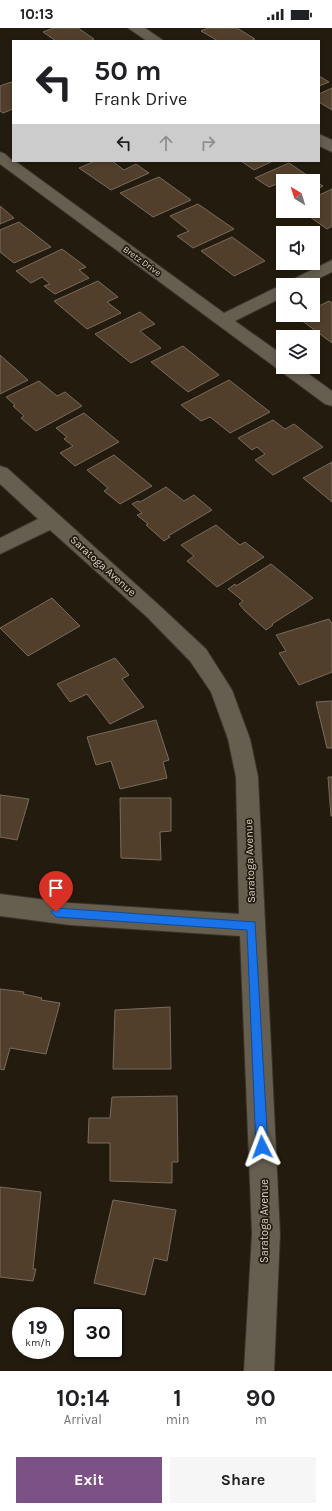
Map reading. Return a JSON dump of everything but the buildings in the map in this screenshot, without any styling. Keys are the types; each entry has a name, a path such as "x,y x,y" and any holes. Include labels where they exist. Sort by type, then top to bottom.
{"street":[{"path":"135,28 155,40"},
{"path":"320,140 332,147"},
{"name":"Bretz Drive","path":"0,157 276,359"},
{"path":"306,278 332,265"},
{"path":"223,320 276,294"},
{"path":"297,374 332,400"},
{"name":"Saratoga Avenue","path":"0,473 154,612 198,655 220,690 239,739 247,777 266,1234 259,1371"},
{"path":"0,547 52,520"},
{"path":"0,905 70,914 252,926"}],"route":[{"path":"56,912 252,926 262,1147"}]}
